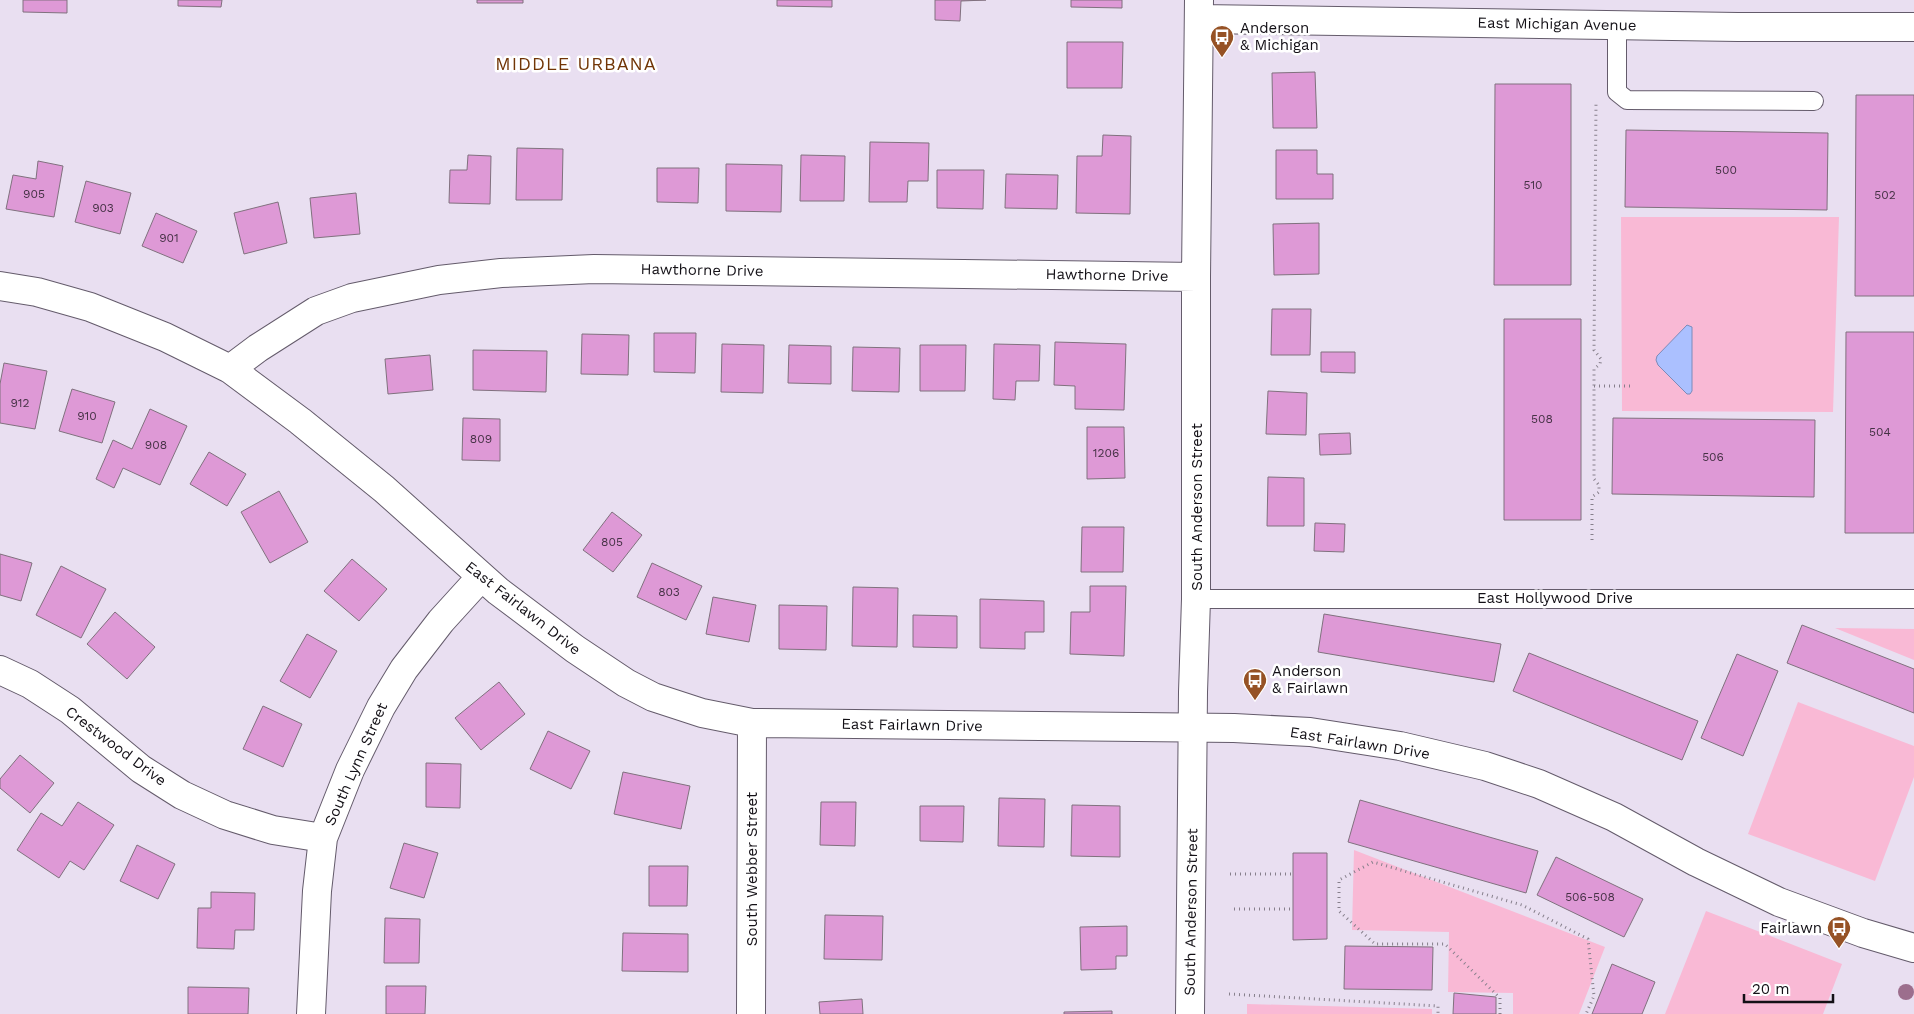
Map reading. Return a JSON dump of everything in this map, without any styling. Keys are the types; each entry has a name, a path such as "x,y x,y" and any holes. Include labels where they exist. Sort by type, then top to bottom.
{"street":[{"name":"East Michigan Avenue","path":"1199,10 1617,25 1738,27 1914,26"},
{"name":"South Anderson Street","path":"1190,1014 1196,599 1196,277 1199,10"},
{"name":"Hawthorne Drive","path":"230,369 258,348 316,311 352,298 439,280 501,273 594,269 1196,277"},
{"name":"East Fairlawn Drive","path":"0,286 37,292 90,308 165,337 230,369 300,421 384,489 498,592 575,649 626,683 653,697 702,713 752,723 1234,728 1310,732 1400,746 1485,766 1538,784 1614,817 1696,862 1779,902 1863,933 1914,948"},
{"name":"South Lynn Street","path":"311,1014 317,891 323,838 350,770 381,707 404,669 441,621 481,577"},
{"name":"Crestwood Drive","path":"0,670 30,684 70,710 141,769 182,795 225,815 273,830 323,838"},
{"name":"South Webber Street","path":"751,1014 752,723"}],"lane":[{"path":"1617,25 1617,92 1627,100 1814,102"},
{"name":"East Hollywood Drive","path":"1196,599 1914,599"}],"path":[{"path":"1592,540 1592,497 1599,492 1599,486 1594,478 1594,369 1600,364 1601,359 1594,350 1596,99"},
{"path":"1594,386 1633,386"},
{"path":"1500,1014 1500,998 1445,944 1375,944 1339,911 1338,880 1373,862 1522,905 1588,939 1594,996 1586,1014"},
{"path":"1230,874 1293,874"},
{"path":"1234,909 1293,909"},
{"path":"1229,994 1438,1006 1438,1014"}],"shaded area":[{"path":"1621,217 1839,217 1833,412 1622,411"},
{"path":"1835,628 1914,629 1914,660"},
{"path":"1798,702 1914,746 1914,777 1875,881 1748,834"},
{"path":"1354,850 1605,947 1579,1014 1513,1014 1513,993 1448,992 1449,932 1352,930"},
{"path":"1706,911 1842,964 1823,1014 1665,1014"},
{"path":"1247,1004 1432,1009 1432,1014 1247,1014"}],"water":[{"path":"1687,325 1692,327 1692,391 1690,394 1687,394 1658,365 1656,360 1657,356"}],"building":[{"path":"23,0 67,0 67,13 23,12"},
{"path":"178,0 222,0 221,7 178,6"},
{"path":"477,0 523,0 523,3 477,3"},
{"path":"777,0 832,0 832,7 777,6"},
{"path":"935,0 986,0 961,1 960,21 935,20"},
{"path":"1071,0 1122,0 1122,8 1071,7"},
{"path":"1067,42 1123,42 1122,88 1067,88"},
{"path":"1315,72 1317,128 1273,128 1272,73"},
{"path":"1495,84 1571,84 1571,285 1494,285"},
{"path":"1856,95 1914,95 1914,296 1855,296"},
{"path":"1626,130 1828,133 1827,210 1625,207"},
{"path":"1103,135 1131,136 1130,214 1076,213 1077,156 1102,156"},
{"path":"870,142 929,143 928,181 908,181 907,202 869,202"},
{"path":"517,148 563,149 562,200 516,200"},
{"path":"1276,150 1317,150 1317,174 1333,174 1333,199 1276,199"},
{"path":"468,155 491,156 490,204 449,203 450,170 467,170"},
{"path":"801,155 845,156 844,201 800,201"},
{"path":"38,161 63,166 54,217 6,209 13,175 36,179"},
{"path":"726,164 782,165 781,212 726,211"},
{"path":"657,168 699,168 698,203 657,202"},
{"path":"937,170 984,170 983,209 937,208"},
{"path":"1006,174 1058,175 1057,209 1005,208"},
{"path":"86,181 131,193 120,234 75,222"},
{"path":"356,193 360,234 314,238 310,198"},
{"path":"278,202 287,243 244,254 234,213"},
{"path":"156,213 197,231 183,263 142,246"},
{"path":"1319,223 1319,274 1274,275 1273,224"},
{"path":"1272,309 1311,309 1310,355 1271,355"},
{"path":"1504,319 1581,319 1581,520 1504,520"},
{"path":"1846,332 1914,332 1914,533 1845,533"},
{"path":"654,333 696,333 695,373 654,372"},
{"path":"582,334 629,335 628,375 581,374"},
{"path":"1055,342 1126,344 1124,410 1075,409 1075,386 1054,385"},
{"path":"722,344 764,345 763,393 721,392"},
{"path":"994,344 1040,345 1039,381 1016,381 1015,400 993,399"},
{"path":"789,345 831,346 831,384 788,383"},
{"path":"920,345 966,345 965,391 920,391"},
{"path":"853,347 900,348 899,392 852,391"},
{"path":"473,350 547,351 546,392 473,390"},
{"path":"1321,352 1355,352 1355,373 1321,372"},
{"path":"430,355 433,390 388,394 385,359"},
{"path":"4,363 47,371 35,429 0,423 0,384"},
{"path":"72,389 115,402 102,443 59,431"},
{"path":"1268,391 1307,393 1306,435 1266,434"},
{"path":"150,409 187,426 160,485 123,468 114,488 96,479 113,440 132,449"},
{"path":"463,418 500,419 500,461 462,460"},
{"path":"1613,418 1815,420 1814,497 1612,494"},
{"path":"1087,427 1124,427 1125,478 1087,479"},
{"path":"1350,433 1351,454 1320,455 1319,434"},
{"path":"209,452 246,474 227,506 190,484"},
{"path":"1268,477 1304,478 1304,526 1267,526"},
{"path":"279,491 308,542 270,563 241,512"},
{"path":"612,512 642,535 613,572 583,550"},
{"path":"1315,523 1345,524 1344,552 1314,551"},
{"path":"1082,527 1124,527 1123,572 1081,572"},
{"path":"0,554 32,563 21,601 0,595"},
{"path":"352,559 387,589 359,621 324,591"},
{"path":"652,563 702,586 686,620 637,597"},
{"path":"61,566 106,589 81,638 36,615"},
{"path":"1090,586 1126,586 1124,656 1070,654 1071,612 1090,612"},
{"path":"853,587 898,588 897,647 852,646"},
{"path":"713,597 756,605 749,642 706,634"},
{"path":"980,599 1044,601 1044,632 1025,632 1025,649 980,648"},
{"path":"779,605 827,606 826,650 779,649"},
{"path":"115,612 155,647 127,679 87,644"},
{"path":"1324,614 1501,644 1494,682 1318,652"},
{"path":"913,615 957,616 957,648 913,647"},
{"path":"1802,625 1914,669 1914,713 1787,663"},
{"path":"307,634 337,651 310,698 280,681"},
{"path":"1529,653 1698,721 1682,760 1513,691"},
{"path":"1737,654 1778,671 1743,756 1701,738"},
{"path":"499,682 525,714 481,750 455,718"},
{"path":"263,706 302,724 283,767 243,749"},
{"path":"548,731 590,751 571,789 530,769"},
{"path":"20,755 54,783 30,813 0,788 0,779"},
{"path":"426,763 461,764 460,808 426,807"},
{"path":"623,772 690,786 681,829 614,814"},
{"path":"999,798 1045,799 1044,847 998,846"},
{"path":"1360,800 1538,851 1526,893 1348,842"},
{"path":"78,802 114,825 84,870 70,861 59,878 17,850 41,813 62,826"},
{"path":"821,802 856,802 855,846 820,845"},
{"path":"1072,805 1120,806 1120,857 1071,856"},
{"path":"920,806 964,806 963,842 920,841"},
{"path":"404,843 438,853 424,898 390,888"},
{"path":"137,845 175,864 158,899 120,881"},
{"path":"1293,853 1327,853 1327,939 1293,940"},
{"path":"1556,857 1643,899 1624,937 1537,895"},
{"path":"649,866 688,866 687,906 649,906"},
{"path":"211,892 255,893 254,930 235,930 234,949 197,948 198,908 211,908"},
{"path":"825,915 883,916 882,960 824,959"},
{"path":"385,918 420,919 419,963 384,963"},
{"path":"1127,926 1127,956 1116,956 1116,969 1081,970 1080,927"},
{"path":"623,933 688,934 688,972 622,971"},
{"path":"1345,946 1433,947 1432,990 1344,989"},
{"path":"1612,964 1655,982 1642,1014 1592,1014"},
{"path":"386,986 426,986 425,1014 386,1014"},
{"path":"188,987 249,988 248,1014 188,1014"},
{"path":"1454,993 1496,997 1496,1014 1453,1014"},
{"path":"862,999 863,1014 820,1014 819,1002"},
{"path":"1112,1011 1112,1014 1064,1014 1064,1012"}],"place":[{"name":"Anderson & Michigan","path":"1222,58"},
{"name":"Anderson & Fairlawn","path":"1255,701"},
{"name":"Fairlawn","path":"1839,949"}],"district":[{"name":"MIDDLE URBANA","path":"576,64"}]}
